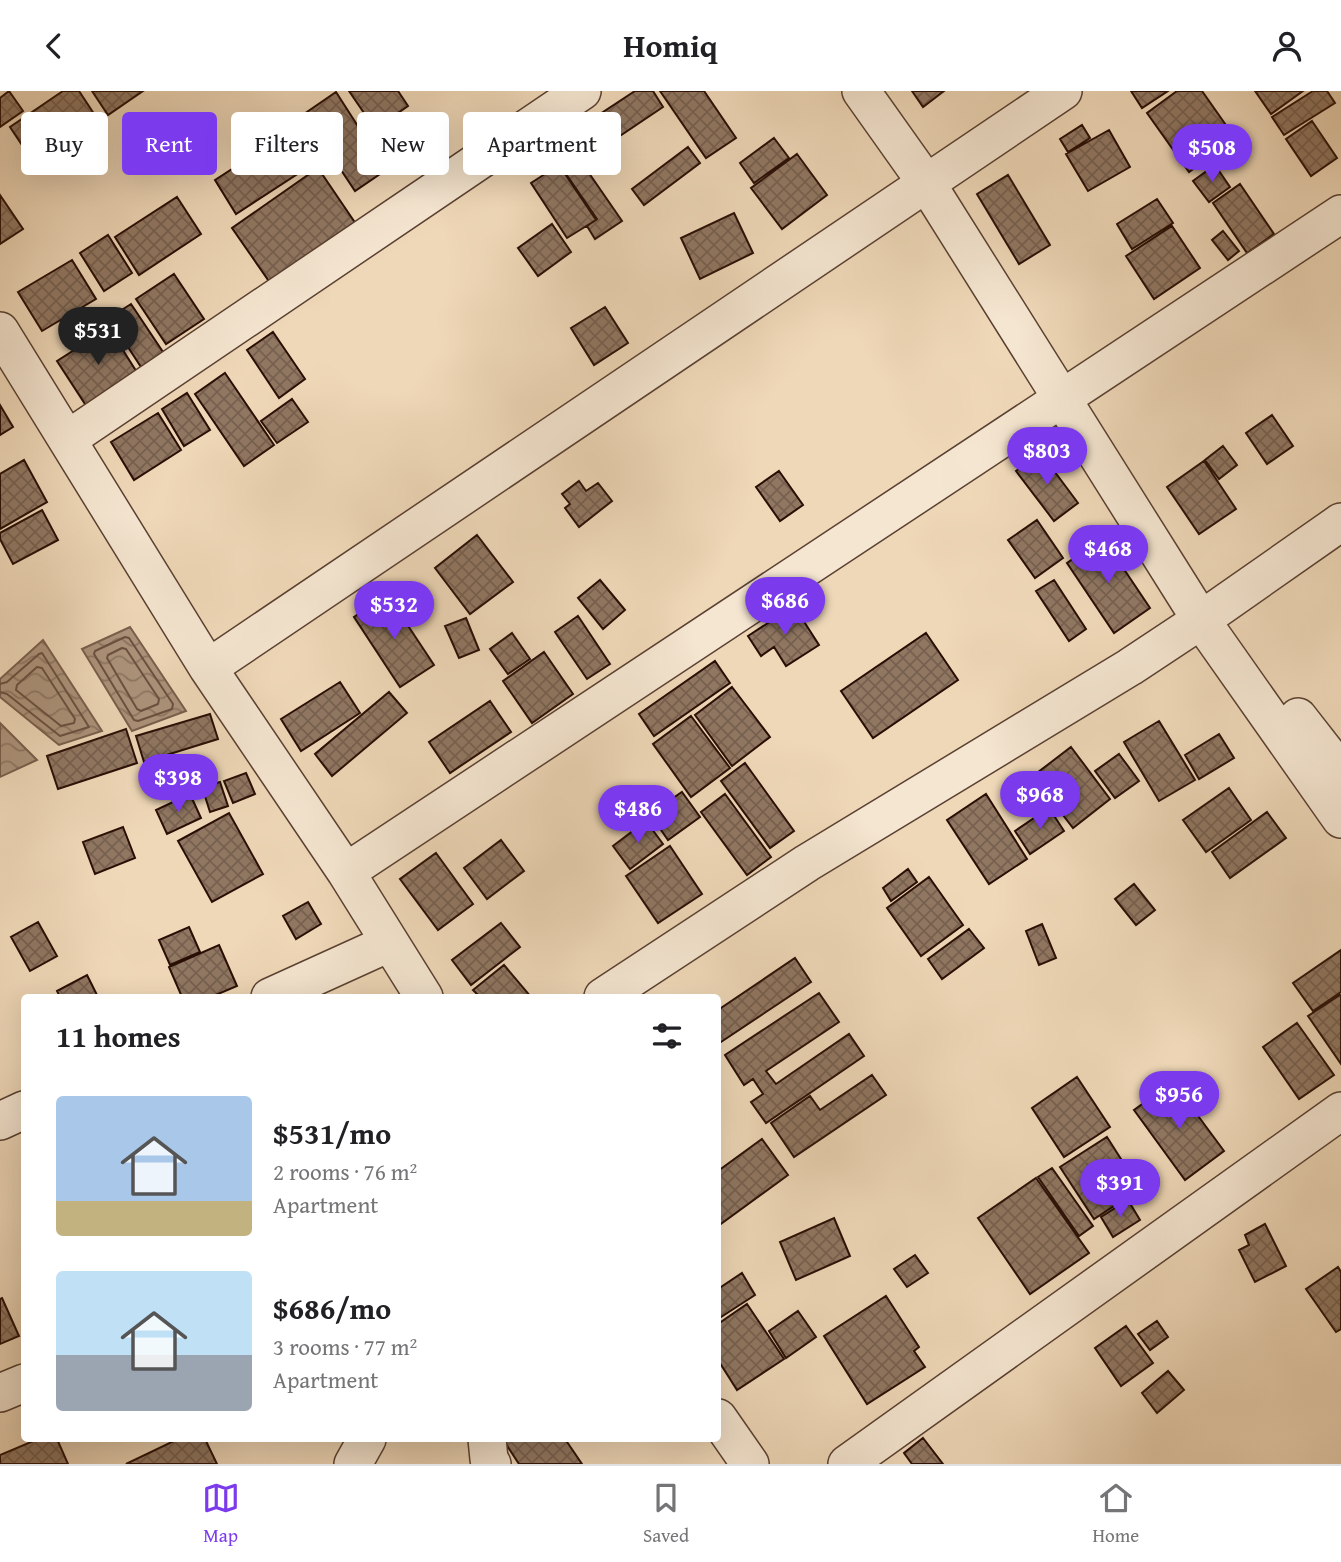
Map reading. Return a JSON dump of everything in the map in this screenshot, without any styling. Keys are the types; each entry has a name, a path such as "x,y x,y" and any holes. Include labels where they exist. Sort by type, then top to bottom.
{"street":[{"path":"68,439 582,91"},
{"path":"861,91 927,184 1201,620 1341,819"},
{"path":"208,668 1063,91"},
{"path":"346,872 1341,214"},
{"path":"0,331 208,668 346,872 423,994"},
{"path":"608,994 807,863 1130,667 1341,522"},
{"path":"1201,620 1260,667 1341,772"},
{"path":"277,994 389,943"},
{"path":"0,1121 21,1111"},
{"path":"847,1464 1341,1111"},
{"path":"0,1393 21,1384"},
{"path":"721,1422 750,1464"},
{"path":"353,1464 365,1442"},
{"path":"487,1442 492,1464"}],"water":[{"path":"130,627 186,711 132,731 82,649"},
{"path":"43,640 102,731 59,745 0,697 0,679"},
{"path":"0,723 37,760 0,777"}],"building":[{"path":"9,91 23,111 0,127 0,98"},
{"path":"63,91 79,91 93,112 32,112"},
{"path":"92,91 143,91 108,115"},
{"path":"349,91 398,91 408,106 399,112 363,112"},
{"path":"635,91 653,91 663,107 621,135 621,112 603,112"},
{"path":"660,91 704,91 736,138 706,158"},
{"path":"912,91 944,91 923,107"},
{"path":"1131,91 1168,91 1142,108"},
{"path":"1177,91 1202,91 1235,138 1189,172 1147,113"},
{"path":"1255,91 1303,91 1271,114"},
{"path":"1313,91 1327,91 1335,103 1284,135 1272,117"},
{"path":"336,92 357,125 357,175 379,175 355,191 343,173 343,112 307,112"},
{"path":"21,120 21,144 10,127"},
{"path":"1312,121 1337,158 1311,176 1286,139"},
{"path":"1082,125 1090,138 1068,152 1060,139"},
{"path":"1109,130 1130,167 1088,191 1066,154"},
{"path":"774,138 789,158 754,183 740,163"},
{"path":"688,147 700,163 644,205 632,189"},
{"path":"797,154 827,195 782,229 751,188"},
{"path":"1215,165 1230,187 1209,202 1193,181"},
{"path":"231,170 231,175 296,175 236,214 215,180"},
{"path":"308,175 323,175 358,227 273,287 232,228"},
{"path":"543,175 566,175 596,220 567,238 531,183"},
{"path":"567,175 590,175 622,221 595,239 587,226 597,219"},
{"path":"1008,175 1050,245 1019,264 977,194"},
{"path":"1240,184 1274,234 1247,253 1213,203"},
{"path":"0,195 23,229 0,244"},
{"path":"177,197 201,234 139,275 115,237"},
{"path":"1157,199 1173,223 1132,249 1117,224"},
{"path":"734,213 753,253 700,279 681,238"},
{"path":"552,224 571,252 538,276 518,248"},
{"path":"1172,226 1200,268 1154,299 1126,256"},
{"path":"1223,231 1239,251 1228,260 1212,240"},
{"path":"108,235 132,273 104,291 80,253"},
{"path":"72,260 96,299 42,331 18,292"},
{"path":"174,274 204,319 166,344 136,299"},
{"path":"131,304 165,355 143,370 109,318"},
{"path":"605,307 628,343 594,365 571,328"},
{"path":"109,328 138,374 87,407 57,361"},
{"path":"273,332 305,379 279,398 247,350"},
{"path":"225,373 274,445 244,466 195,394"},
{"path":"187,393 210,430 184,446 162,409"},
{"path":"292,399 308,422 277,443 261,421"},
{"path":"0,405 13,427 0,435"},
{"path":"158,413 181,450 134,480 111,442"},
{"path":"1272,415 1293,446 1267,464 1246,433"},
{"path":"1223,446 1237,465 1219,479 1205,460"},
{"path":"1040,452 1078,503 1054,521 1016,471"},
{"path":"24,460 47,502 0,529 0,474"},
{"path":"1204,461 1236,509 1199,534 1167,487"},
{"path":"779,471 803,505 780,521 756,487"},
{"path":"579,481 586,491 598,483 612,501 579,527 565,508 570,504 562,494"},
{"path":"42,510 58,540 13,564 0,539 0,533"},
{"path":"1037,520 1063,558 1035,578 1008,540"},
{"path":"477,535 513,582 470,614 435,568"},
{"path":"1103,538 1150,608 1114,633 1067,563"},
{"path":"600,580 625,610 603,629 578,598"},
{"path":"1054,580 1086,629 1069,641 1036,591"},
{"path":"387,594 434,665 400,687 354,617"},
{"path":"794,606 819,645 786,666 774,647 761,656 748,636"},
{"path":"578,616 610,664 587,679 555,632"},
{"path":"466,618 479,650 459,658 445,626"},
{"path":"512,633 530,659 508,674 490,649"},
{"path":"926,633 958,680 873,738 841,691"},
{"path":"544,652 573,694 532,723 503,681"},
{"path":"715,661 730,683 654,736 639,714"},
{"path":"340,682 360,713 301,751 281,719"},
{"path":"732,687 770,737 732,766 695,715"},
{"path":"389,692 407,713 332,776 315,754"},
{"path":"490,701 511,732 450,773 429,742"},
{"path":"210,714 218,739 144,762 136,736"},
{"path":"691,716 730,768 691,797 653,744"},
{"path":"1159,721 1195,780 1159,801 1124,742"},
{"path":"126,729 137,763 58,789 47,756"},
{"path":"1219,734 1234,758 1199,779 1185,755"},
{"path":"1071,747 1110,799 1073,828 1033,776"},
{"path":"1119,754 1139,781 1115,798 1095,771"},
{"path":"745,763 794,831 770,848 721,781"},
{"path":"246,773 255,794 233,803 224,781"},
{"path":"220,782 228,806 210,812 202,787"},
{"path":"1229,788 1251,820 1206,852 1183,820"},
{"path":"682,792 700,817 668,840 650,814"},
{"path":"190,794 201,818 167,834 156,810"},
{"path":"725,794 771,857 747,875 701,812"},
{"path":"986,794 1027,859 989,884 947,820"},
{"path":"1049,808 1064,831 1030,854 1015,831"},
{"path":"1267,812 1286,838 1230,878 1212,852"},
{"path":"229,813 263,874 212,902 178,841"},
{"path":"646,821 663,844 630,869 613,846"},
{"path":"123,827 135,858 95,874 83,842"},
{"path":"501,840 524,871 487,899 464,868"},
{"path":"670,846 702,894 658,923 626,876"},
{"path":"436,853 473,904 438,930 400,879"},
{"path":"908,869 917,882 891,901 883,888"},
{"path":"929,877 963,925 921,956 887,908"},
{"path":"1134,884 1155,910 1136,925 1115,899"},
{"path":"308,902 321,924 296,939 283,916"},
{"path":"38,922 57,956 30,971 11,937"},
{"path":"501,923 520,947 471,985 452,960"},
{"path":"1042,924 1056,958 1039,965 1026,931"},
{"path":"189,927 200,952 170,965 159,940"},
{"path":"969,929 984,948 942,979 928,959"},
{"path":"219,945 237,986 218,994 181,994 169,967"},
{"path":"1341,950 1341,992 1313,1011 1293,983"},
{"path":"795,958 811,982 721,1042 721,1008"},
{"path":"504,965 528,994 477,994 473,990"},
{"path":"87,975 96,994 58,994 57,991"},
{"path":"819,993 839,1022 766,1071 776,1084 849,1034 864,1056 766,1123 751,1102 763,1094 753,1079 744,1085 725,1055"},
{"path":"1341,996 1341,1064 1308,1016"},
{"path":"1297,1023 1334,1075 1299,1099 1263,1047"},
{"path":"872,1075 886,1095 794,1157 771,1123 810,1096 820,1110"},
{"path":"1077,1077 1110,1127 1064,1157 1032,1108"},
{"path":"1173,1082 1224,1151 1185,1180 1134,1110"},
{"path":"1107,1137 1140,1189 1094,1219 1060,1167"},
{"path":"762,1139 788,1175 721,1224 721,1169"},
{"path":"1052,1168 1093,1226 1079,1236 1038,1177"},
{"path":"1036,1178 1089,1253 1030,1294 978,1218"},
{"path":"1128,1200 1140,1220 1113,1237 1101,1217"},
{"path":"834,1218 850,1256 796,1280 780,1242"},
{"path":"1265,1224 1286,1266 1255,1282 1239,1250 1249,1245 1245,1235"},
{"path":"915,1255 928,1273 907,1287 894,1269"},
{"path":"1338,1267 1341,1272 1341,1329 1336,1332 1306,1289"},
{"path":"742,1273 755,1295 721,1317 721,1287"},
{"path":"886,1296 919,1347 914,1351 925,1367 867,1404 824,1336"},
{"path":"2,1298 19,1336 0,1344 0,1299"},
{"path":"747,1304 784,1359 737,1390 721,1365 721,1322"},
{"path":"798,1311 816,1337 786,1358 769,1331"},
{"path":"1157,1321 1168,1337 1150,1350 1138,1334"},
{"path":"1126,1326 1153,1363 1121,1386 1095,1348"},
{"path":"1168,1371 1184,1390 1157,1413 1142,1393"},
{"path":"923,1438 943,1464 912,1464 904,1453"},
{"path":"31,1442 58,1442 68,1464 0,1464 0,1455"},
{"path":"172,1442 206,1442 217,1464 126,1464"},
{"path":"505,1442 567,1442 582,1464 519,1464"}]}
